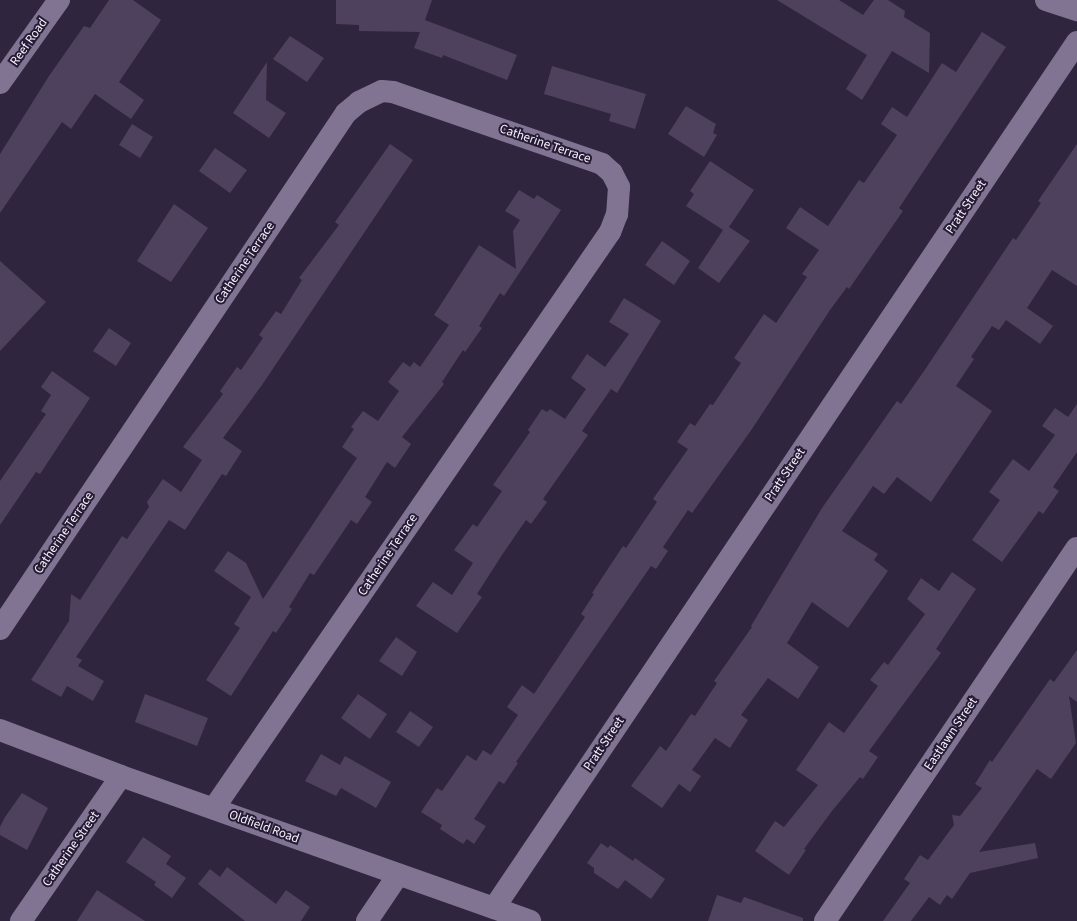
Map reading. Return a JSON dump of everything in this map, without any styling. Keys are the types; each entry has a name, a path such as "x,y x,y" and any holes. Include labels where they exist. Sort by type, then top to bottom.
{"street":[{"name":"Reef Road","path":"0,84 59,0"},
{"path":"1046,0 1077,10"},
{"name":"Pratt Street","path":"494,908 1077,42"},
{"name":"Catherine Terrace","path":"0,629 346,113 359,102 382,91 393,92 588,158 607,168 612,173 619,187 620,199 617,214 610,232 214,808"},
{"name":"Eastlawn Street","path":"825,921 1077,548"},
{"name":"Oldfield Road","path":"0,730 122,776 530,921"},
{"name":"Catherine Street","path":"21,921 122,776"},
{"path":"367,921 398,875"}],"building":[{"path":"109,0 133,0 161,20 119,82 144,100 131,119 95,94 71,129 62,122 0,213 0,154 49,76 84,26 90,28"},
{"path":"336,0 432,0 425,20 517,55 507,80 443,55 442,58 414,48 420,32 359,31 359,25 336,24"},
{"path":"777,0 839,0 863,15 874,0 888,0 905,11 904,17 930,33 929,73 892,51 862,100 846,89 867,55"},
{"path":"982,32 1006,47 899,208 903,211 849,289 847,287 830,310 752,429 692,513 688,510 663,547 668,551 656,569 651,566 516,762 518,763 504,784 499,781 474,819 486,826 474,844 467,839 463,844 440,829 442,825 421,812 437,788 442,791 467,755 476,761 483,750 491,755 518,715 507,707 522,685 534,694 585,617 581,614 594,594 592,593 623,546 626,548 657,502 653,499 688,449 677,442 690,423 695,426 710,404 713,405 741,363 734,358 764,314 776,323 807,277 802,274 819,250 786,228 800,207 828,226 859,180 864,183 897,135 881,124 892,107 907,117 942,63 956,72"},
{"path":"290,36 324,58 307,82 273,59"},
{"path":"267,62 266,100 286,113 269,138 233,113"},
{"path":"552,66 646,94 635,129 609,121 611,114 544,94"},
{"path":"686,106 716,124 713,133 717,135 704,157 668,134"},
{"path":"132,124 153,137 140,158 119,145"},
{"path":"390,144 413,160 262,385 223,438 242,451 226,476 222,474 185,530 169,520 76,657 82,660 78,666 104,681 93,701 67,686 61,697 31,680 69,621 71,594 80,600 122,536 127,539 149,507 147,502 163,479 181,492 202,460 183,447 223,394 220,391 237,367 241,370 263,338 259,335 276,311 281,314 302,280 299,278 339,225 335,222"},
{"path":"1077,144 1077,286 1052,270 1027,308 1053,326 1040,344 1006,320 999,330 992,326 971,357 974,359 956,386 992,411 931,502 897,477 884,494 873,486 842,531 878,554 874,560 888,571 848,628 812,602 787,643 819,667 798,699 768,678 741,715 748,720 730,748 715,738 692,770 701,776 690,792 679,784 662,808 631,786 660,746 666,751 691,714 695,716 717,683 714,681 752,627 751,626 822,508 897,401 901,404 1013,238 1016,240 1041,203 1038,201"},
{"path":"215,148 247,170 230,193 199,171"},
{"path":"710,161 754,190 729,227 750,241 719,283 698,268 723,230 686,206 694,194 690,191"},
{"path":"519,190 534,199 537,195 561,210 504,296 500,293 479,326 482,328 465,352 463,350 442,382 444,384 402,437 411,444 395,468 387,462 365,497 372,502 357,524 351,520 314,575 310,573 289,607 292,609 276,633 273,631 231,696 206,680 240,628 234,624 251,597 214,571 228,551 246,563 263,599 357,458 342,447 354,429 351,427 363,411 378,421 399,391 388,382 403,362 410,367 414,362 420,367 449,325 434,315 479,245 516,269 513,231 520,220 505,211"},
{"path":"174,204 208,228 171,282 137,261"},
{"path":"662,241 690,261 674,285 645,265"},
{"path":"0,261 46,302 0,351"},
{"path":"624,298 661,321 617,393 611,389 582,431 588,435 543,499 547,502 531,524 526,520 477,594 482,597 457,633 416,606 433,582 452,595 473,563 454,550 473,524 477,527 502,491 493,485 530,432 528,430 542,409 547,412 550,409 565,419 586,389 571,378 587,354 605,367 629,334 609,322"},
{"path":"109,328 131,343 116,366 93,351"},
{"path":"52,371 90,398 40,474 36,472 0,525 0,481 46,414 41,411 51,395 41,387"},
{"path":"1077,404 1077,452 1053,487 1059,491 1043,514 1039,511 1002,562 972,540 1000,500 989,492 1013,459 1029,471 1055,435 1042,426 1055,408 1068,417"},
{"path":"952,572 976,589 936,649 941,653 869,751 878,757 863,779 860,777 832,811 804,849 806,850 789,875 755,851 775,821 784,827 818,785 796,770 829,722 844,733 878,686 870,680 884,662 888,665 925,614 907,599 921,578 939,591"},
{"path":"396,637 417,652 402,676 379,661"},
{"path":"1077,650 1077,702 1069,696 1076,743 1051,779 1037,769 979,852 1035,843 1038,858 970,873 952,899 947,895 940,905 929,897 911,921 883,921 910,883 904,879 920,855 928,860 954,825 952,815 960,816 982,788 975,784 990,760 992,762 1050,679 1054,682"},
{"path":"145,694 208,718 197,746 135,722"},
{"path":"358,694 387,714 370,739 341,718"},
{"path":"410,711 433,727 419,747 396,732"},
{"path":"321,754 340,765 345,756 391,782 376,808 341,788 336,796 305,781"},
{"path":"22,793 48,808 27,850 0,835 0,827 5,817"},
{"path":"143,837 171,856 166,864 186,878 172,898 154,885 156,882 126,862"},
{"path":"601,843 608,848 610,845 633,861 635,858 665,879 651,899 625,880 618,889 594,873 594,868 587,863"},
{"path":"227,867 276,904 286,890 310,907 301,921 245,921 198,884 210,869 220,877"},
{"path":"97,890 145,921 77,921"},
{"path":"717,895 741,903 744,897 803,918 803,921 708,921"}]}
